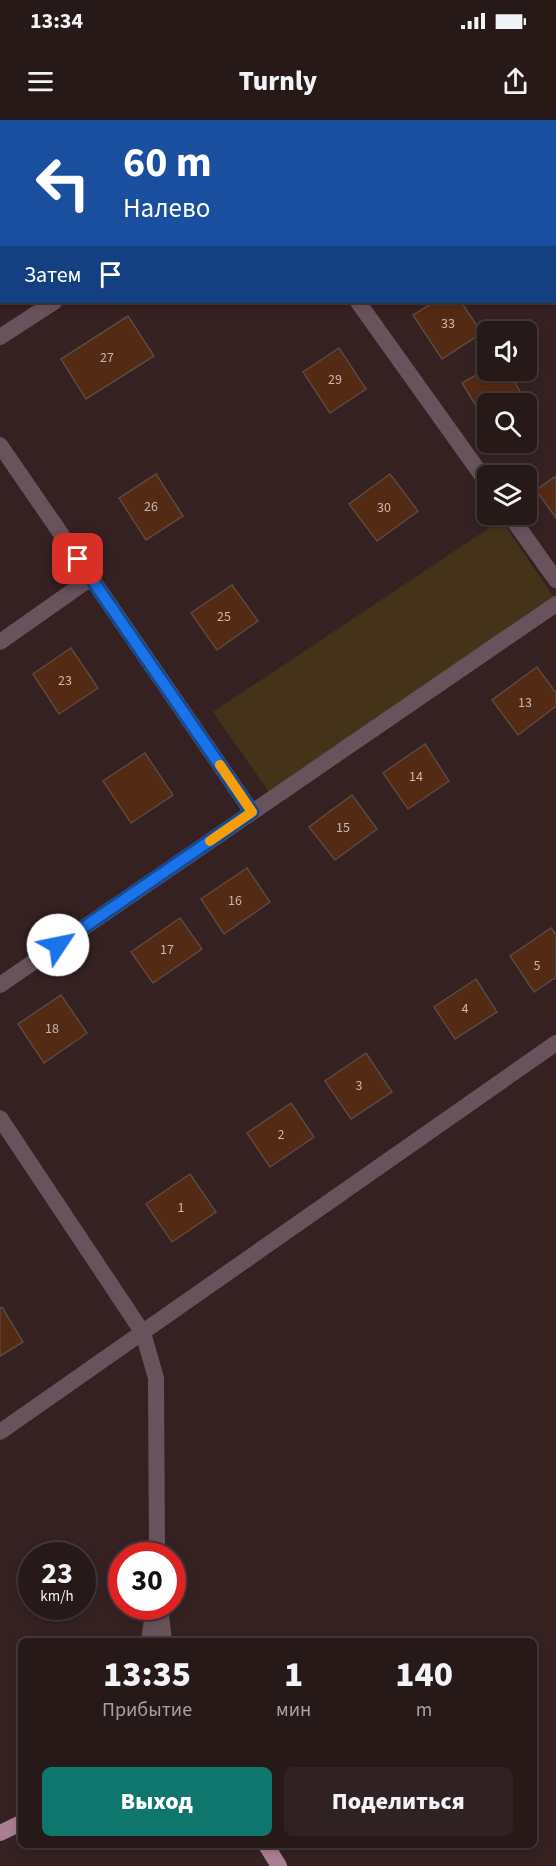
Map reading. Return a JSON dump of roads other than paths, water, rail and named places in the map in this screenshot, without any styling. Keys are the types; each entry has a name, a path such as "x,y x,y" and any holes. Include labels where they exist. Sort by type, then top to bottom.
{"main road":[{"path":"0,1833 18,1824"},
{"path":"268,1848 279,1866"}],"street":[{"path":"0,337 52,303"},
{"path":"359,303 477,469"},
{"path":"0,445 252,812"},
{"path":"517,525 556,580"},
{"path":"0,642 91,578"},
{"path":"0,985 556,604"},
{"path":"0,1432 556,1042"},
{"path":"0,1118 143,1333 156,1378 157,1542"},
{"path":"149,1638 152,1620"},
{"path":"162,1620 164,1638"}]}
